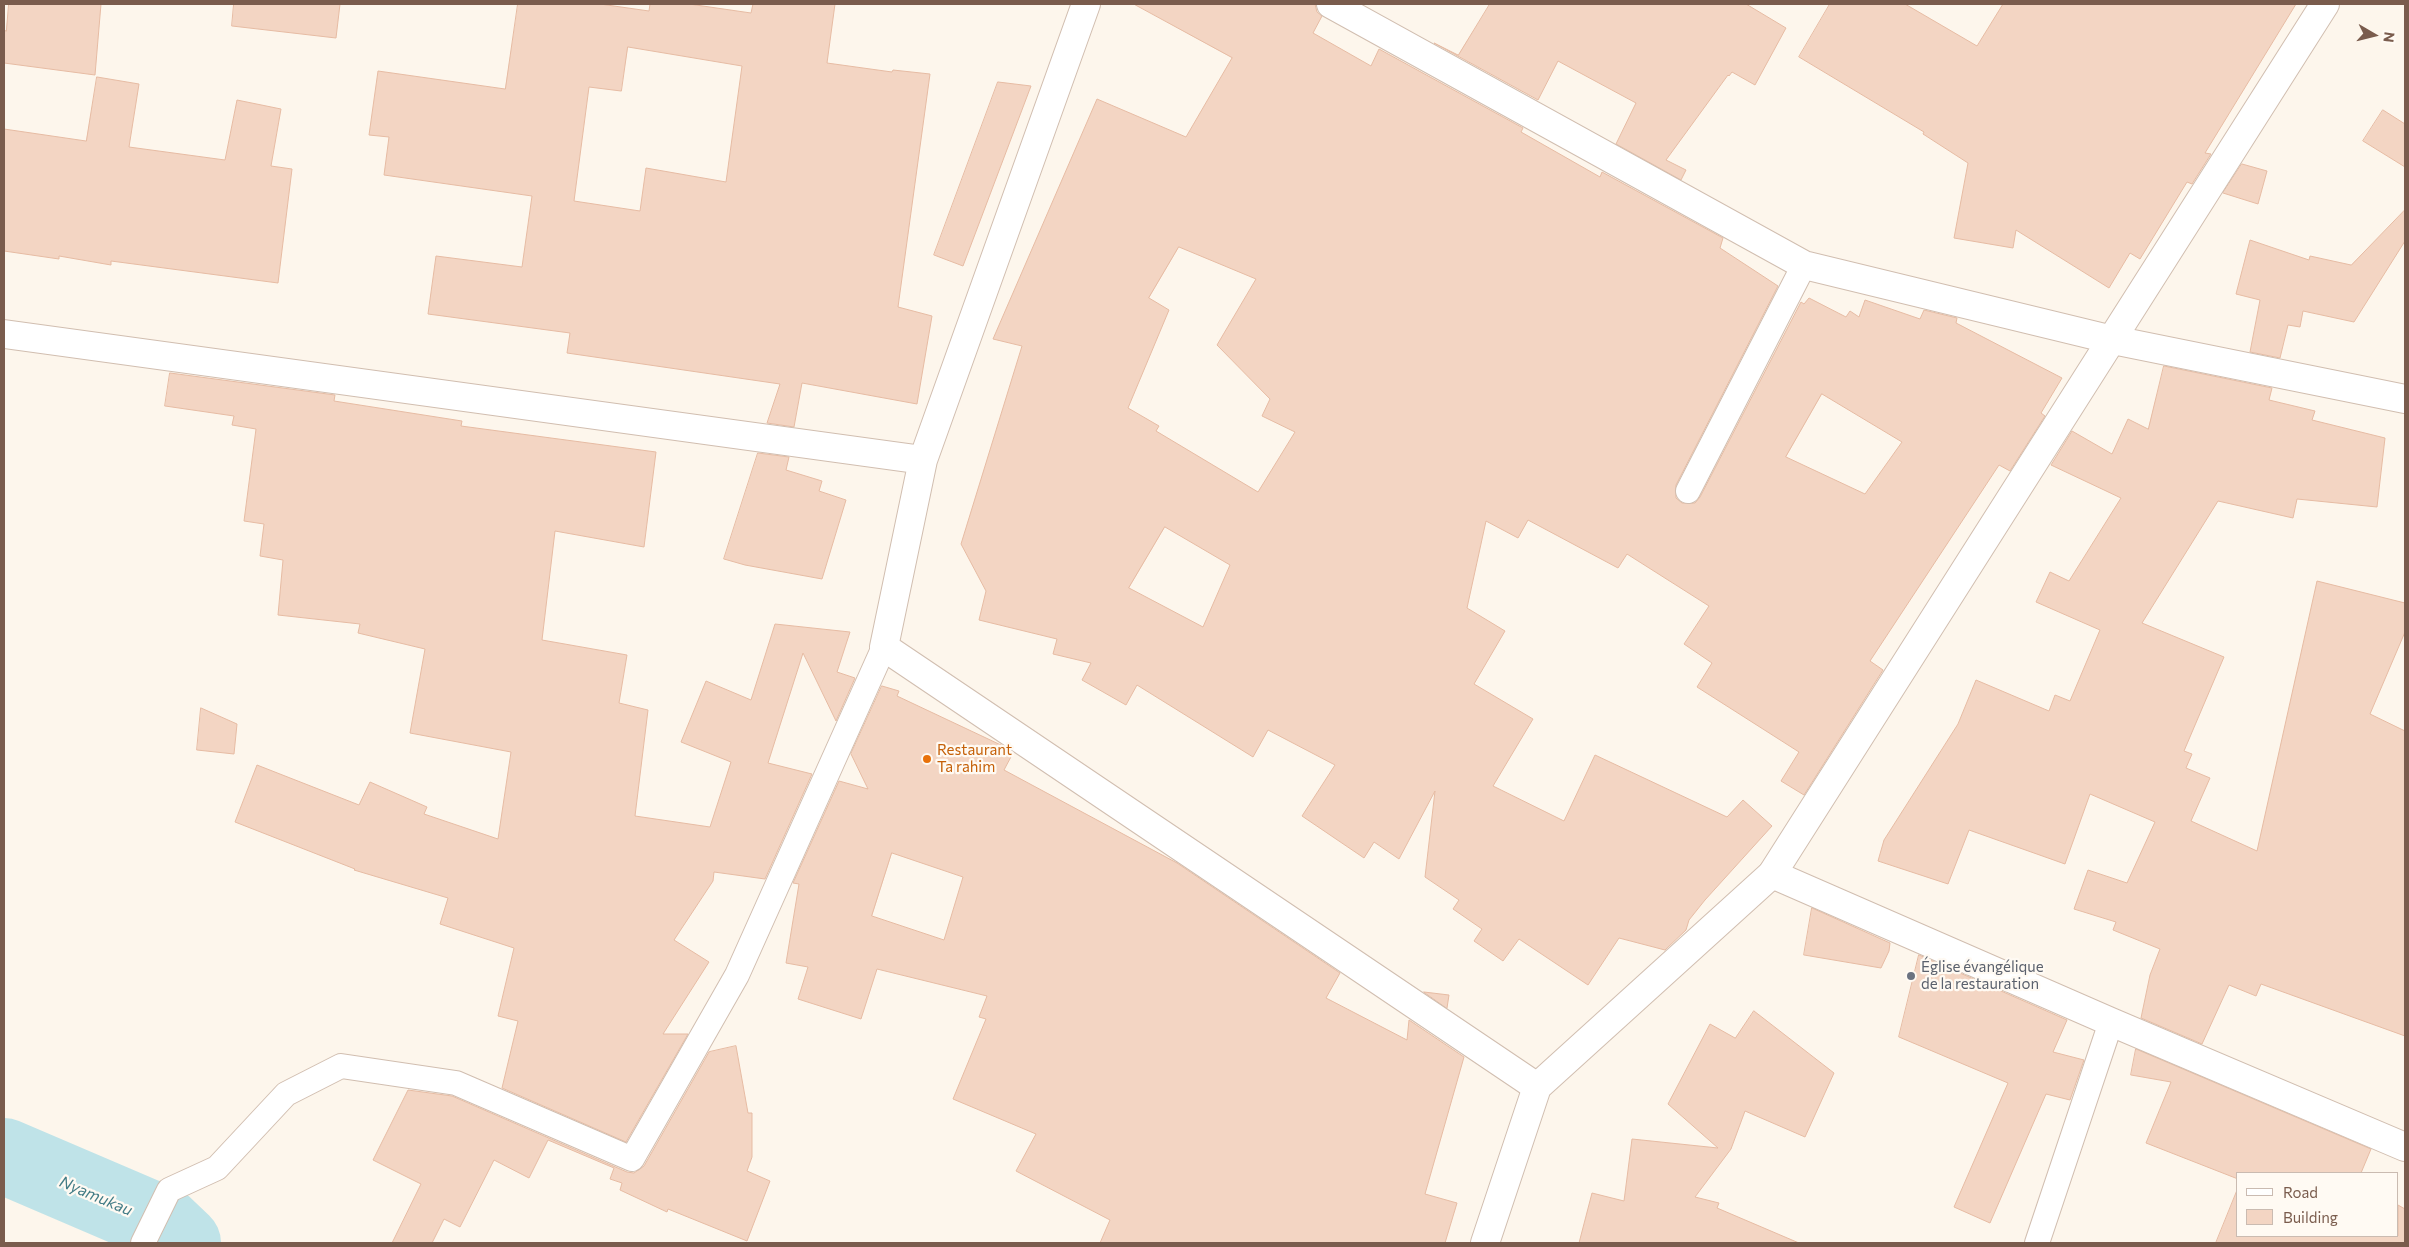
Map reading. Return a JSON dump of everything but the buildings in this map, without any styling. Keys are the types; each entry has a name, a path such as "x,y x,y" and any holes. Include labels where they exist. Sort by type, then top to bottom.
{"street":[{"path":"1086,4 923,460 884,647 1537,1087"},
{"path":"1331,4 1804,265 2112,340 2405,399"},
{"path":"1485,1243 1537,1087 1772,874 2325,4"},
{"path":"4,334 923,460"},
{"path":"1772,874 2111,1022 2405,1147"}],"lane":[{"path":"1688,491 1804,265"},
{"path":"145,1242 169,1190 217,1168 286,1094 341,1066 456,1083 632,1159 737,975 884,647"},
{"path":"2037,1243 2111,1022"}],"waterway":[{"name":"Nyamukau","path":"4,1156 163,1224 183,1243"}],"place":[{"name":"Restaurant Ta rahim","path":"927,759"},
{"name":"Église évangélique de la restauration","path":"1911,976"}]}
